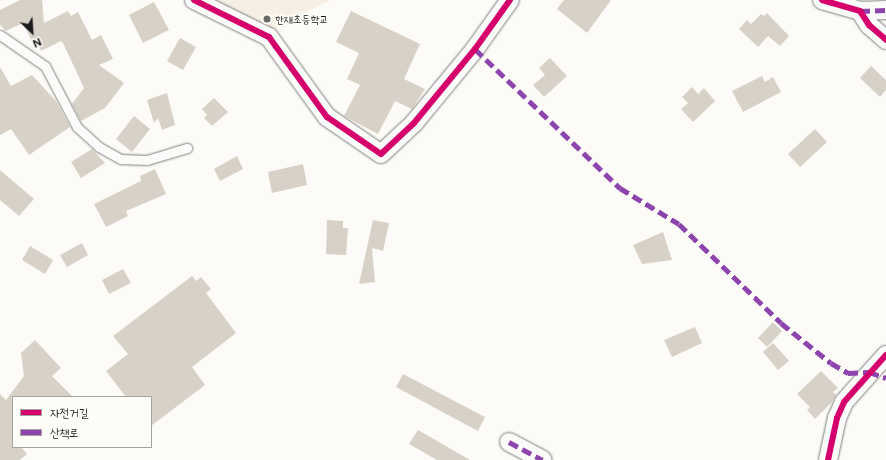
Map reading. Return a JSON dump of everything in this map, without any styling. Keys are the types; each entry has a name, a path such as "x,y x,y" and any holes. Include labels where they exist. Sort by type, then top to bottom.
{"street":[{"path":"194,0 269,37 327,117 381,154 414,123 475,49 510,0"},
{"path":"822,0 860,11 886,10"},
{"path":"860,11 869,25 886,40"},
{"path":"828,460 836,418 844,402 886,355"},
{"path":"509,442 543,460"}],"lane":[{"path":"0,36 45,66 60,91 72,121 99,147 121,159 147,160 187,148"}],"shaded area":[{"name":"한재초등학교","path":"204,0 330,0 267,33"}],"building":[{"path":"20,0 42,0 44,23 68,11 71,16 78,12 92,40 101,35 113,59 99,65 124,83 105,108 81,121 72,104 84,88 61,41 41,51 39,46 35,48 23,23 6,31 0,25 0,10"},
{"path":"564,0 611,0 587,33 557,9"},
{"path":"154,2 169,30 143,43 129,15"},
{"path":"351,11 420,44 404,79 425,89 412,109 395,101 378,134 344,116 360,85 347,79 359,53 336,42"},
{"path":"767,13 789,36 780,46 768,36 758,47 739,29 747,20 751,24 761,14 764,16"},
{"path":"180,38 196,47 183,70 167,61"},
{"path":"550,58 567,76 544,97 533,85 545,75 539,68"},
{"path":"871,66 886,80 886,90 880,97 860,78"},
{"path":"0,67 11,86 32,75 56,101 70,127 29,155 11,129 0,135"},
{"path":"762,76 765,82 773,77 781,92 743,112 732,91"},
{"path":"692,87 698,94 704,88 715,101 693,122 681,109 688,103 682,97"},
{"path":"167,93 175,125 162,130 158,118 154,123 147,100"},
{"path":"214,98 228,112 212,126 204,118 207,115 202,109"},
{"path":"134,116 150,129 132,152 116,139"},
{"path":"815,129 827,142 800,167 788,154"},
{"path":"92,149 105,163 81,178 71,162"},
{"path":"237,156 243,169 220,181 214,169"},
{"path":"303,164 307,185 272,193 268,172"},
{"path":"155,169 166,194 126,211 128,216 106,227 94,204 141,181 140,176"},
{"path":"0,170 34,199 19,216 0,200"},
{"path":"327,220 343,221 343,228 348,228 346,255 326,254"},
{"path":"373,220 389,223 383,251 372,248 375,282 359,284"},
{"path":"663,232 672,260 642,264 633,245"},
{"path":"82,243 88,255 67,267 60,255"},
{"path":"30,246 53,260 45,274 22,260"},
{"path":"123,269 131,283 109,294 102,280"},
{"path":"192,276 196,281 201,277 211,289 206,293 236,333 192,367 205,385 152,425 152,396 125,396 106,371 128,354 113,336"},
{"path":"773,322 782,331 767,347 758,338"},
{"path":"695,327 702,343 672,357 664,340"},
{"path":"35,340 61,368 52,376 72,396 12,396 12,448 22,448 27,454 20,460 0,460 0,394 6,400 24,376 21,353"},
{"path":"773,343 789,361 778,370 763,352"},
{"path":"821,371 838,388 833,392 836,395 832,402 815,419 807,410 810,407 797,394"},
{"path":"403,374 485,417 478,431 396,387"},
{"path":"418,430 470,460 437,460 409,444"}],"marked path":[{"path":"860,11 886,10"},
{"path":"475,49 620,188 679,224 781,323 831,363 848,373 869,372 886,378"},
{"path":"509,442 543,460"}],"cycle path":[{"path":"194,0 269,37 327,117 381,154 414,123 475,49 510,0"},
{"path":"822,0 860,11 869,25 886,40"},
{"path":"828,460 837,418 844,402 886,355"}],"place":[{"name":"한재초등학교","path":"267,19"}]}
